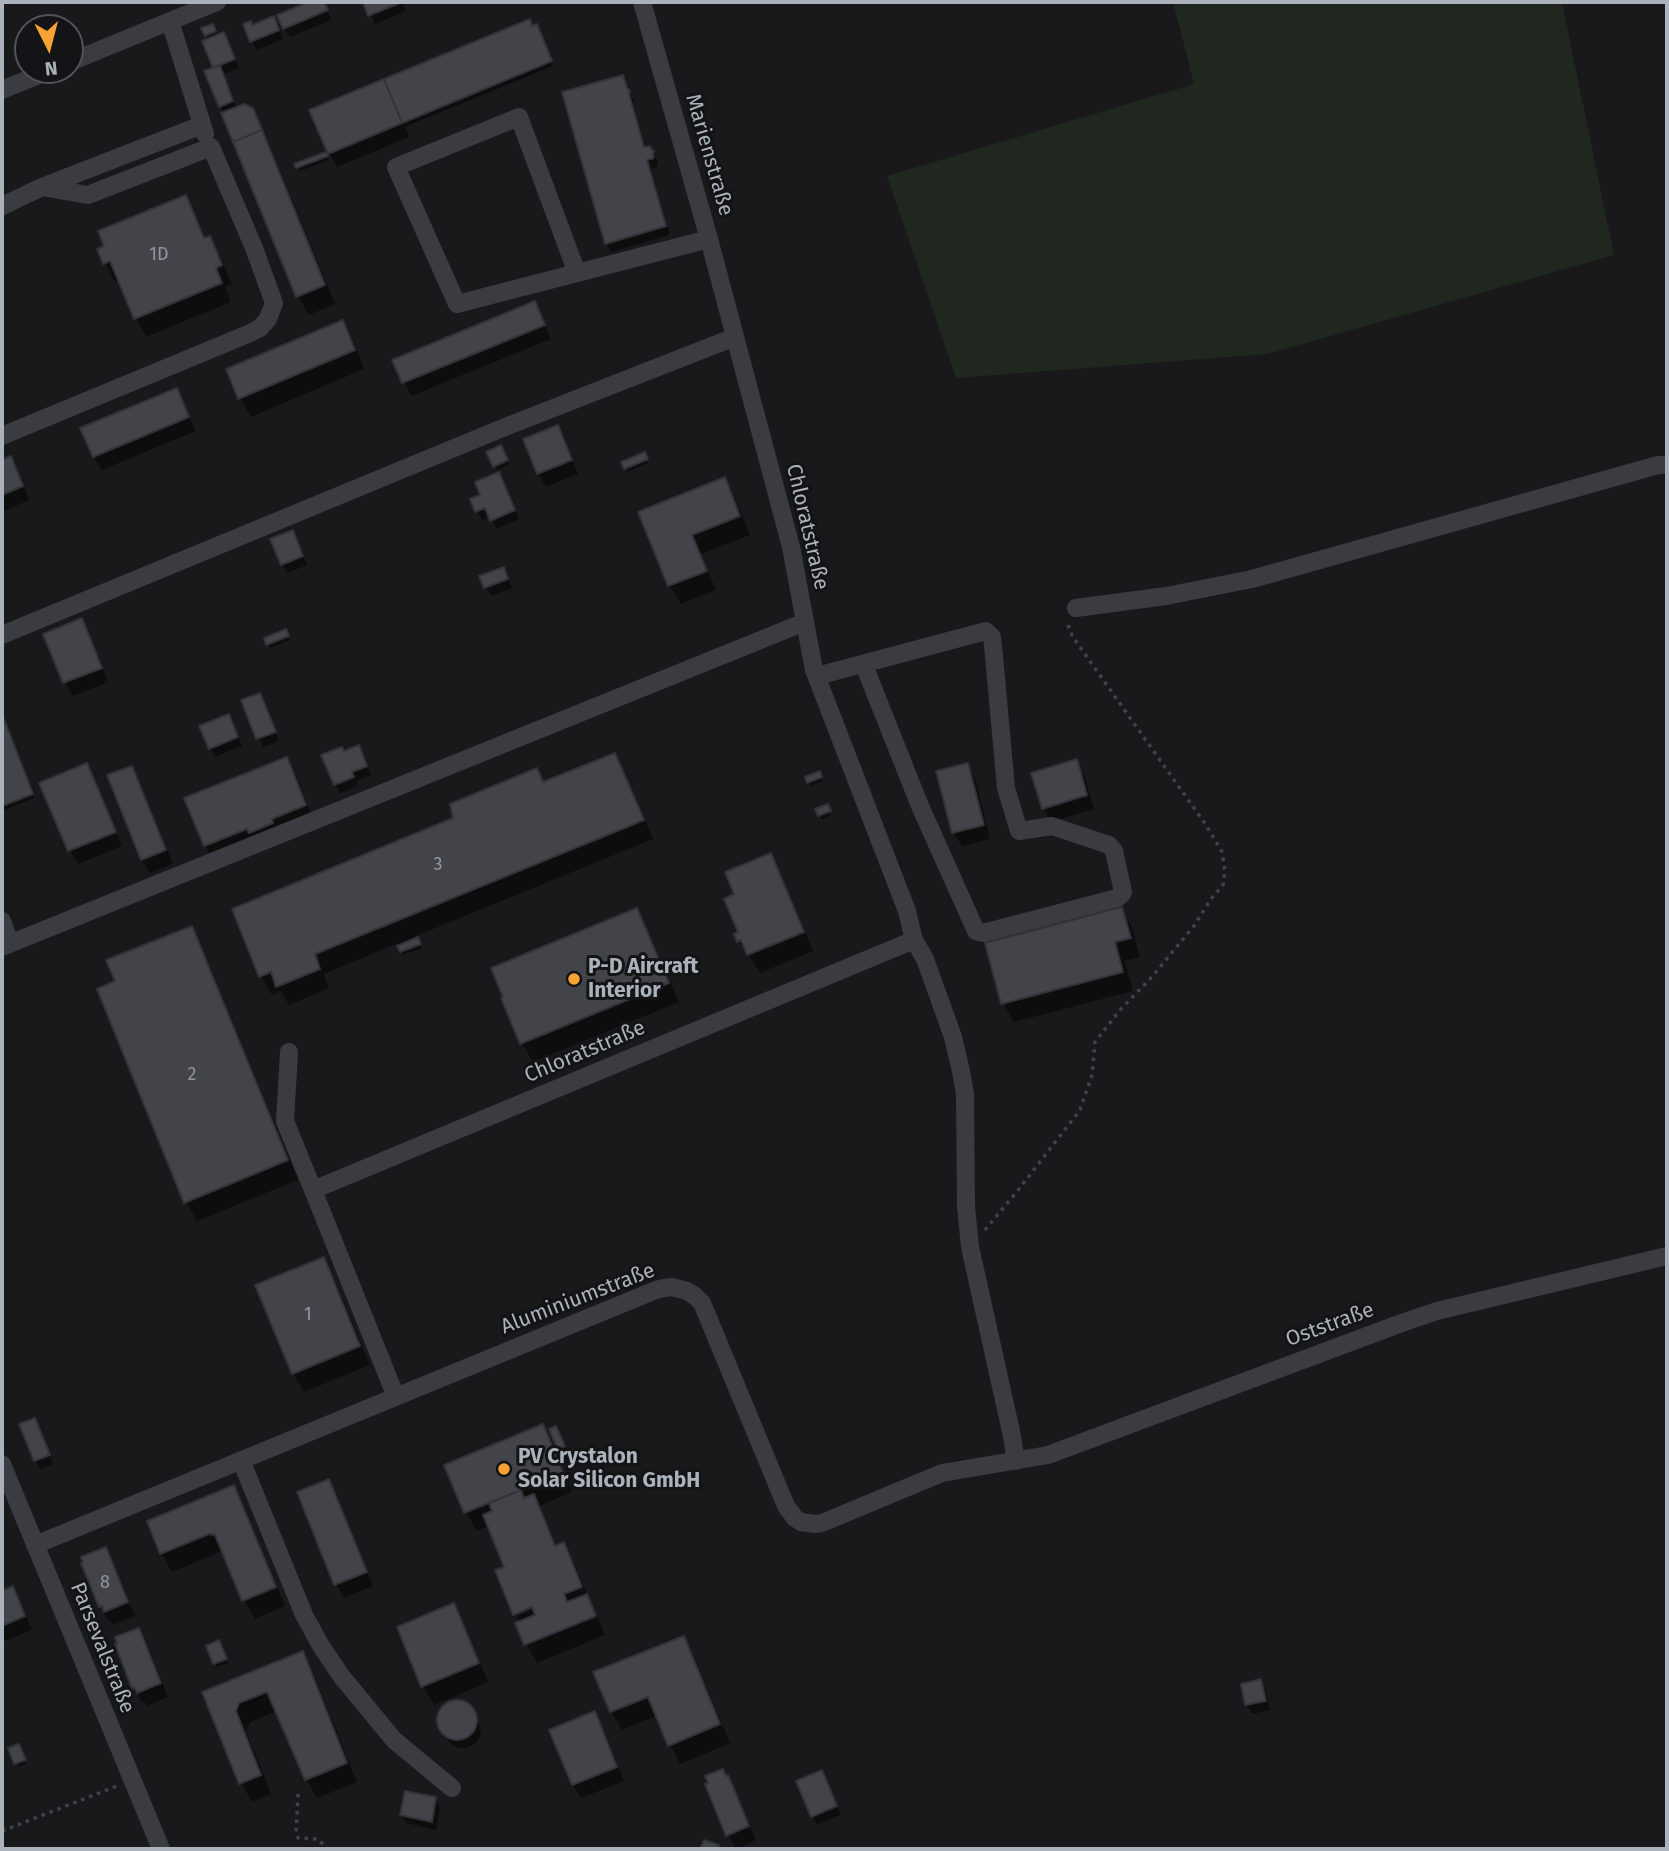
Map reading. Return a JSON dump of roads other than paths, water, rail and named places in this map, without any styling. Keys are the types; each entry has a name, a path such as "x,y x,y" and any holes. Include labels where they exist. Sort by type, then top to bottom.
{"street":[{"path":"84,56 217,2"},
{"name":"Marienstraße","path":"642,2 732,329"},
{"path":"2,436 248,334 260,328 268,319 274,303 202,125 170,21"},
{"path":"577,273 519,117 396,167 457,304 709,239"},
{"path":"2,205 202,125"},
{"path":"42,187 88,195 211,147"},
{"path":"2,635 493,432 732,329"},
{"name":"Chloratstraße","path":"732,329 791,547 817,676 907,911 914,940 925,959 961,1071 965,1094 966,1206 970,1247 1016,1461"},
{"path":"1076,608 1166,596 1252,579 1658,465 1667,465"},
{"path":"2,921 6,945 805,622"},
{"path":"817,676 986,631 992,637 995,656 1006,788 1019,831 1052,826 1109,845 1114,851 1123,892 1121,895 983,933 975,931 920,806 864,664"},
{"name":"Chloratstraße","path":"313,1190 914,940"},
{"path":"289,1052 285,1121 396,1396"},
{"name":"Oststraße","path":"1016,1461 1048,1455 1437,1311 1667,1256"},
{"name":"Aluminiumstraße","path":"35,1545 656,1290 672,1287 687,1291 702,1303 786,1506 794,1518 801,1522 822,1523 942,1473 1016,1461"},
{"path":"241,1460 304,1615 321,1646 342,1677 394,1740 452,1788"},
{"name":"Parsevalstraße","path":"2,1464 161,1849"}],"place":[{"name":"P-D Aircraft Interior","path":"574,979"},
{"name":"PV Crystalon Solar Silicon GmbH","path":"504,1469"}]}
